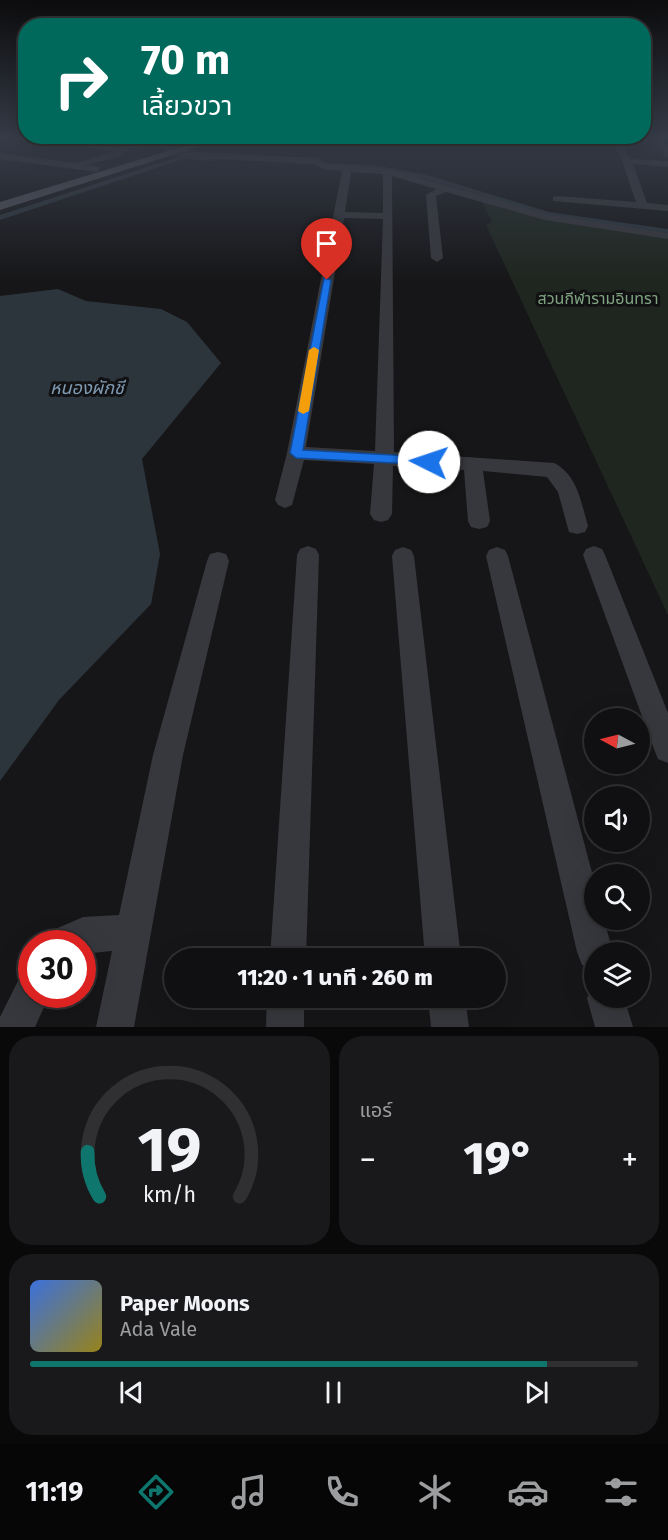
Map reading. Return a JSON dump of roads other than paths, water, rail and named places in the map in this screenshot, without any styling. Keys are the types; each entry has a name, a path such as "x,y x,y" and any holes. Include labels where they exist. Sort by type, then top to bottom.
{"main road":[{"path":"0,199 35,188"},
{"path":"0,206 55,188"}],"street":[{"path":"285,500 296,453 343,188"},
{"path":"381,514 388,216 391,188"},
{"path":"438,258 431,195 445,188 545,217 668,236"},
{"path":"636,188 642,205"},
{"path":"557,199 668,208"},
{"path":"338,215 388,216"},
{"path":"296,453 547,468 563,477 578,526"},
{"path":"473,465 479,521"},
{"path":"288,948 308,555"},
{"path":"403,555 442,948"},
{"path":"594,555 668,749"},
{"path":"497,556 593,942"},
{"path":"116,1027 180,703 218,561"},
{"path":"96,934 134,932"},
{"path":"15,1027 24,1008"},
{"path":"285,1027 286,1008"},
{"path":"448,1008 450,1027"},
{"path":"609,1008 614,1027"}],"water":[{"name":"หนองผักชี","path":"58,289 86,301 161,309 187,322 221,363 142,459 160,554 151,604 59,700 0,781 0,296"}],"waterway":[{"path":"0,218 90,188"},
{"path":"463,188 548,214 668,231"}],"park label":[{"name":"สวนกีฬารามอินทรา","path":"598,298"}]}
